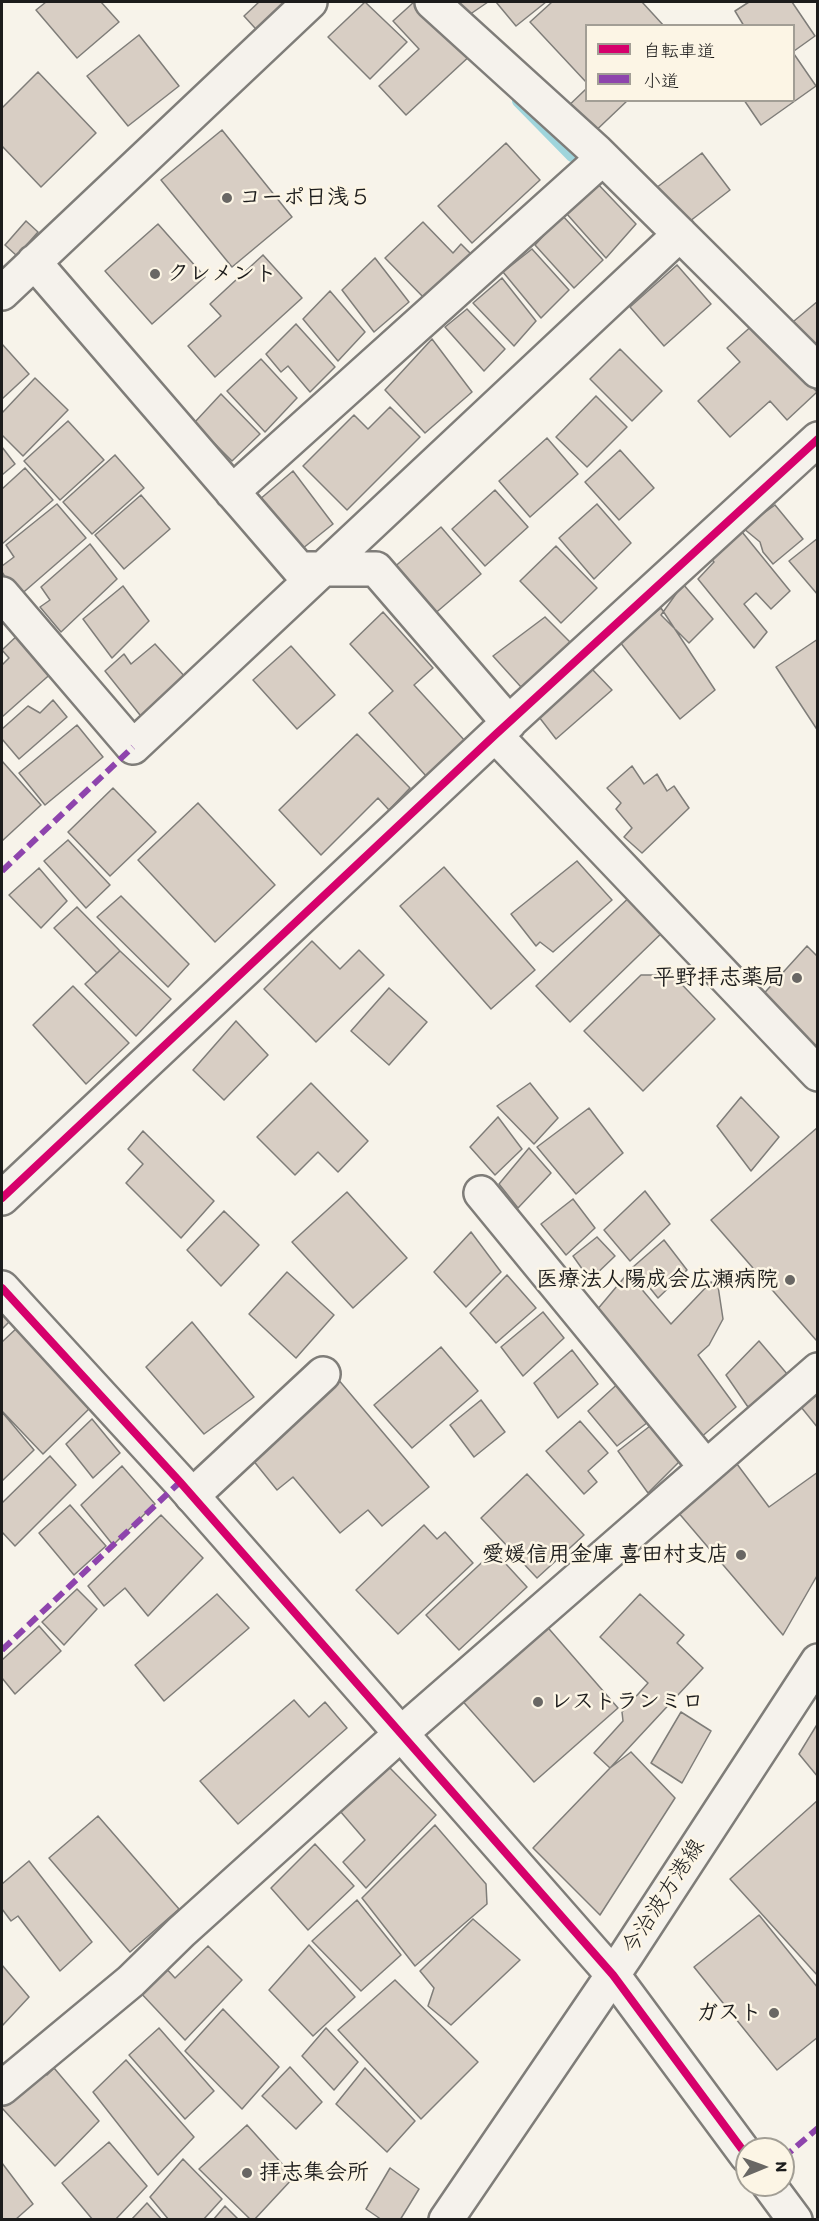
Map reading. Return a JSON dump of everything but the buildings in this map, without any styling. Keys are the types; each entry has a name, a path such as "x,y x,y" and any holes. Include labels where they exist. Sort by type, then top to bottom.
{"street":[{"path":"2,293 310,2"},
{"path":"432,2 603,158 818,371"},
{"path":"232,492 603,158"},
{"path":"2,594 133,747 680,234"},
{"path":"34,262 299,569 376,569 502,729 818,1074"},
{"path":"2,1198 502,729 818,439"},
{"path":"481,1192 705,1466"},
{"path":"2,1288 192,1496 613,1975 735,2140"},
{"path":"2,2088 131,1981 181,1932 401,1735 705,1466 818,1370"},
{"path":"192,1496 323,1374"},
{"name":"今治波方港線","path":"446,2220 613,1975 818,1661"},
{"path":"778,2197 795,2220"}],"waterway":[{"path":"518,101 572,156"}],"marked path":[{"path":"2,871 133,747"},
{"path":"2,1650 180,1482"},
{"path":"795,2148 818,2128"}],"cycle path":[{"path":"2,1198 495,735 818,439"},
{"path":"2,1288 180,1482 613,1975 735,2140"}],"place":[{"name":"コーポ日浅５","path":"227,198"},
{"name":"クレメント","path":"155,274"},
{"name":"平野拝志薬局","path":"797,978"},
{"name":"医療法人陽成会広瀬病院","path":"790,1280"},
{"name":"愛媛信用金庫 喜田村支店","path":"741,1555"},
{"name":"レストランミロ","path":"538,1702"},
{"name":"ガスト","path":"774,2013"},
{"name":"拝志集会所","path":"247,2173"}]}
